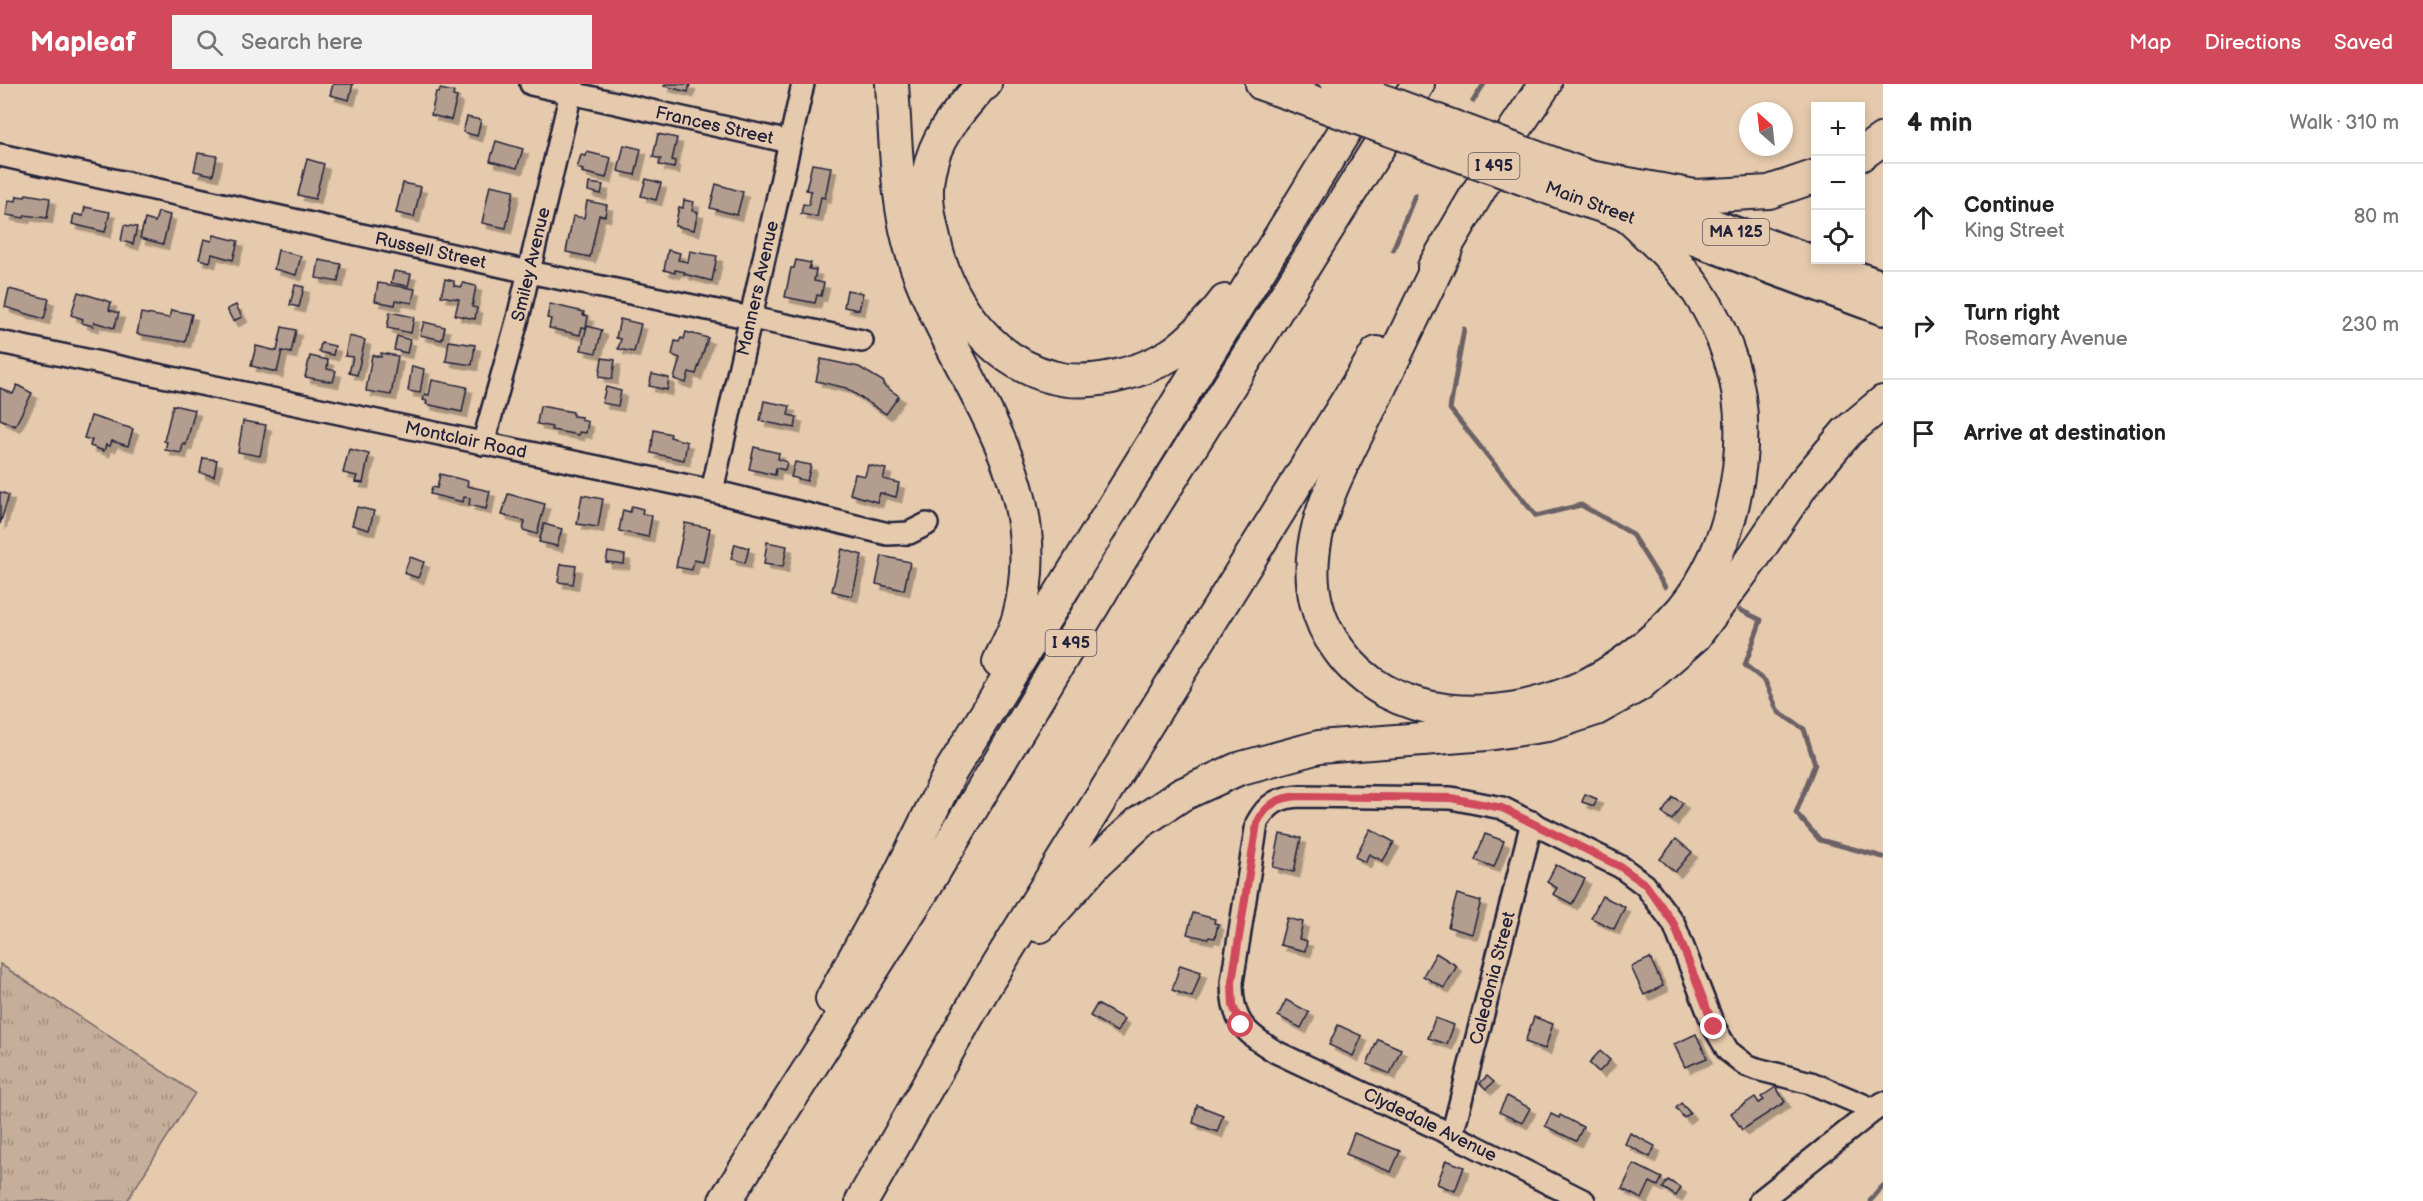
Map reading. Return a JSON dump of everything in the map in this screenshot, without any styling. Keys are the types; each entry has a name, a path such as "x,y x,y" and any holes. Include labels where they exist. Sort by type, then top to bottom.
{"highway":[{"path":"753,1155 852,959 894,886 951,771 1019,618 1028,550 1025,519 1006,454 931,302 909,243 898,175 892,84"},
{"path":"985,84 945,127 929,171 927,212 941,264 957,303 985,338 1021,364 1052,378 1094,380 1131,372 1171,355 1214,315 1293,212"},
{"name":"Main Street","path":"1262,84 1581,187"},
{"name":"Main Street","path":"1338,84 1581,187 1627,216"},
{"path":"951,771 1177,406 1293,212 1374,84"},
{"name":"I 495","path":"725,1201 920,895 1119,562 1418,84"},
{"name":"I 495","path":"862,1201 987,984 1100,804 1356,385 1446,249 1515,129 1545,84"},
{"path":"1865,152 1883,139"},
{"path":"1581,187 1695,196 1769,192 1811,177"},
{"path":"1446,249 1327,499 1314,547 1313,590 1317,609 1332,642 1357,671 1386,692 1413,704 1439,710 1479,711 1527,706 1576,690 1600,677 1636,653 1663,630 1699,587 1711,566 1726,528 1738,483 1743,424 1734,367 1724,338 1699,290 1675,261 1627,216"},
{"path":"987,984 1096,863 1139,823 1181,795 1238,769 1319,747 1487,734 1548,725 1596,709 1639,685 1695,636 1755,555 1803,484 1847,432 1883,402"}],"main road":[{"name":"Main Street","path":"1581,187 1883,285"},
{"name":"Main Street","path":"1627,216 1883,311"}],"street":[{"name":"Frances Street","path":"531,84 572,89 790,142"},
{"name":"Manners Avenue","path":"712,491 803,84"},
{"name":"Smiley Avenue","path":"483,444 529,272 572,89"},
{"name":"Russell Street","path":"0,155 529,272 862,341"},
{"name":"Montclair Road","path":"0,342 712,491 888,534 909,533 927,524"},
{"name":"Clydedale Avenue","path":"1532,822 1491,805 1451,798 1293,797 1272,802 1262,814 1256,832 1232,982 1233,1006 1241,1025 1276,1052 1452,1135 1584,1201"},
{"path":"1532,822 1621,867 1646,885 1655,895 1674,924 1714,1027 1722,1042 1736,1058 1757,1069 1811,1083 1879,1107"},
{"name":"Caledonia Street","path":"1452,1135 1532,822"},
{"path":"1760,1201 1879,1107"}],"green space":[{"path":"0,964 195,1093 127,1201 0,1201"}],"building":[{"path":"333,84 353,84 349,100 330,95"},
{"path":"665,84 690,84 688,92 664,86"},
{"path":"440,89 454,92 453,96 457,97 451,120 431,115 436,92 439,93"},
{"path":"467,117 481,120 477,136 463,132"},
{"path":"658,134 677,138 672,160 675,161 674,168 659,165 661,159 653,157"},
{"path":"496,141 523,149 517,168 490,161"},
{"path":"624,145 641,149 635,175 618,171"},
{"path":"587,152 611,158 606,178 582,172 583,170 577,168 581,155 586,156"},
{"path":"198,153 217,156 213,175 194,171"},
{"path":"307,159 324,164 315,199 298,195"},
{"path":"812,164 831,167 825,198 821,197 817,217 801,214 803,204 809,205 811,191 806,190"},
{"path":"646,179 661,183 656,200 641,196"},
{"path":"403,183 421,187 414,217 396,213"},
{"path":"589,183 603,185 601,194 588,191"},
{"path":"716,184 743,192 737,215 710,208"},
{"path":"490,185 514,190 506,228 482,223"},
{"path":"26,194 50,198 47,218 6,215 9,200 16,201 17,196 25,197"},
{"path":"684,200 694,202 692,211 698,212 694,230 675,226 679,207 683,208"},
{"path":"587,201 607,205 605,216 599,215 590,257 566,252 573,216 584,218"},
{"path":"85,207 110,212 105,232 72,224 74,214 83,216"},
{"path":"158,212 170,215 163,244 140,238 145,219 155,222"},
{"path":"124,225 137,227 133,244 121,241"},
{"path":"214,235 238,241 233,260 212,254 210,262 199,259 204,239 212,241"},
{"path":"278,250 301,256 296,275 274,269"},
{"path":"668,250 680,253 678,260 688,262 690,251 717,256 712,281 684,274 685,272 675,270 675,273 664,270"},
{"path":"319,260 341,264 338,282 316,278"},
{"path":"796,260 811,263 809,269 816,270 814,281 824,283 821,296 817,295 815,303 785,297 791,268 794,268"},
{"path":"394,271 411,274 408,286 391,283"},
{"path":"445,279 454,281 454,286 462,287 463,283 476,286 472,307 477,308 475,319 455,315 459,299 441,296"},
{"path":"378,283 415,289 412,303 396,300 395,305 375,301"},
{"path":"295,285 304,287 299,307 290,305"},
{"path":"9,289 49,299 44,319 5,307"},
{"path":"847,290 863,293 859,310 844,307"},
{"path":"78,292 111,302 109,310 119,313 114,328 94,322 93,326 82,323 83,319 71,315"},
{"path":"550,304 584,312 583,315 588,316 586,328 582,327 580,335 549,328 551,319 547,318"},
{"path":"236,305 242,317 233,321 227,309"},
{"path":"171,310 192,314 185,342 137,334 141,313 169,318"},
{"path":"390,312 414,317 411,333 387,328"},
{"path":"620,319 641,324 634,352 618,349 621,339 616,338"},
{"path":"424,322 445,327 442,340 420,335"},
{"path":"587,326 602,330 596,353 581,350"},
{"path":"282,327 296,330 291,353 282,351 277,372 251,366 256,346 277,351"},
{"path":"686,332 708,338 696,374 689,372 686,383 674,379 680,358 672,355 675,341 679,342 681,338 684,339"},
{"path":"349,336 365,340 357,375 349,373 353,357 345,356"},
{"path":"397,336 410,340 407,353 394,350"},
{"path":"449,341 475,345 472,365 446,361"},
{"path":"321,343 335,346 333,355 319,352"},
{"path":"381,353 398,356 391,395 366,391 372,355 381,357"},
{"path":"310,356 328,360 327,369 336,371 333,382 305,377"},
{"path":"602,358 615,360 612,379 599,377"},
{"path":"821,359 859,367 884,382 883,385 899,396 886,414 846,388 816,381"},
{"path":"412,366 424,369 420,393 408,391"},
{"path":"652,374 669,378 667,390 649,386"},
{"path":"432,380 467,387 462,412 426,404 427,401 423,400 425,394 429,395"},
{"path":"17,385 32,393 15,426 0,419 0,388 13,394"},
{"path":"606,387 621,391 618,406 602,403"},
{"path":"764,401 790,406 788,415 797,417 795,428 760,421"},
{"path":"173,405 195,410 186,445 183,444 181,453 165,450 167,442 164,441"},
{"path":"540,406 573,412 573,416 582,417 582,420 588,422 586,433 579,432 579,435 551,430 552,427 537,424"},
{"path":"91,416 133,429 128,446 112,441 110,446 106,445 104,451 90,446 92,440 84,438"},
{"path":"243,421 266,425 260,456 238,452"},
{"path":"654,430 671,434 670,437 687,442 684,460 651,453"},
{"path":"754,447 779,453 778,459 787,462 785,470 776,468 775,475 749,469"},
{"path":"349,449 369,454 363,483 355,482 357,476 343,473"},
{"path":"203,458 217,460 214,476 200,473"},
{"path":"795,462 811,465 807,481 791,477"},
{"path":"868,465 886,469 883,479 899,483 896,497 880,493 877,502 850,494 855,474 865,476"},
{"path":"440,474 468,481 467,486 490,491 486,509 469,505 470,498 464,497 463,502 430,494 432,487 437,488"},
{"path":"0,492 9,495 0,524"},
{"path":"508,494 545,504 537,534 523,530 525,521 502,515"},
{"path":"582,495 603,499 598,527 577,524"},
{"path":"632,506 643,509 642,514 652,516 648,537 619,531 623,510 630,512"},
{"path":"357,507 374,511 369,530 352,525"},
{"path":"685,523 710,528 703,562 694,560 692,570 676,567"},
{"path":"544,524 562,529 557,546 539,542"},
{"path":"767,542 787,546 783,567 764,564"},
{"path":"735,544 749,548 745,563 731,559"},
{"path":"842,549 862,555 852,596 832,591"},
{"path":"608,552 625,555 624,564 606,562"},
{"path":"882,556 910,562 904,590 876,584"},
{"path":"410,557 424,562 418,578 404,573"},
{"path":"561,564 576,566 573,584 558,582"},
{"path":"1585,794 1597,799 1594,806 1582,802"},
{"path":"1673,797 1683,803 1672,820 1662,813"},
{"path":"1370,829 1394,842 1383,861 1369,854 1365,862 1355,857"},
{"path":"1280,834 1301,838 1294,872 1273,867"},
{"path":"1485,834 1504,841 1494,867 1475,860"},
{"path":"1676,839 1692,852 1675,872 1660,859"},
{"path":"1556,865 1585,879 1572,904 1553,894 1557,888 1547,882"},
{"path":"1457,894 1481,901 1472,934 1448,927"},
{"path":"1602,896 1625,907 1614,929 1591,918"},
{"path":"1193,913 1215,919 1214,923 1218,924 1215,938 1209,937 1208,939 1187,934"},
{"path":"1287,918 1303,922 1299,939 1307,941 1305,951 1280,945"},
{"path":"1436,953 1457,966 1444,988 1423,976"},
{"path":"1650,958 1663,986 1644,995 1631,967"},
{"path":"1180,965 1201,972 1192,997 1172,990"},
{"path":"1286,1000 1309,1012 1301,1028 1278,1016"},
{"path":"1097,1004 1124,1019 1117,1032 1090,1016"},
{"path":"1534,1017 1553,1024 1545,1049 1525,1042"},
{"path":"1435,1018 1454,1025 1447,1044 1428,1038"},
{"path":"1338,1025 1362,1036 1353,1056 1329,1045"},
{"path":"1696,1034 1707,1058 1685,1067 1674,1044"},
{"path":"1378,1039 1401,1049 1390,1074 1367,1064"},
{"path":"1600,1051 1610,1060 1599,1072 1589,1063"},
{"path":"1487,1076 1494,1082 1486,1089 1480,1083"},
{"path":"1776,1087 1785,1102 1742,1130 1731,1113 1755,1097 1759,1103 1764,1100 1761,1097"},
{"path":"1507,1096 1530,1108 1522,1123 1499,1112"},
{"path":"1681,1103 1690,1113 1684,1118 1676,1108"},
{"path":"1197,1105 1223,1115 1217,1132 1193,1123"},
{"path":"1551,1114 1559,1118 1560,1115 1583,1127 1576,1141 1545,1126"},
{"path":"1354,1133 1400,1151 1391,1172 1346,1154"},
{"path":"1630,1133 1655,1146 1650,1157 1625,1144"},
{"path":"1446,1160 1464,1167 1455,1191 1437,1184"},
{"path":"1634,1164 1662,1178 1658,1186 1650,1182 1642,1199 1622,1189"},
{"path":"1668,1180 1681,1188 1676,1196 1663,1188"}],"waterway":[{"path":"1473,101 1484,84"},
{"path":"1393,250 1415,195"},
{"path":"1464,329 1450,409 1536,516 1581,505 1631,533 1665,587"},
{"path":"1740,610 1761,620 1745,665 1765,681 1778,712 1804,729 1815,764 1796,813 1820,840 1883,857"},
{"path":"1870,1201 1883,1186"}],"route":[{"path":"1241,1025 1233,1006 1232,982 1257,823 1272,802 1285,797 1300,796 1451,798 1491,805 1518,814 1607,858 1646,885 1664,908 1674,924 1714,1027"}]}
